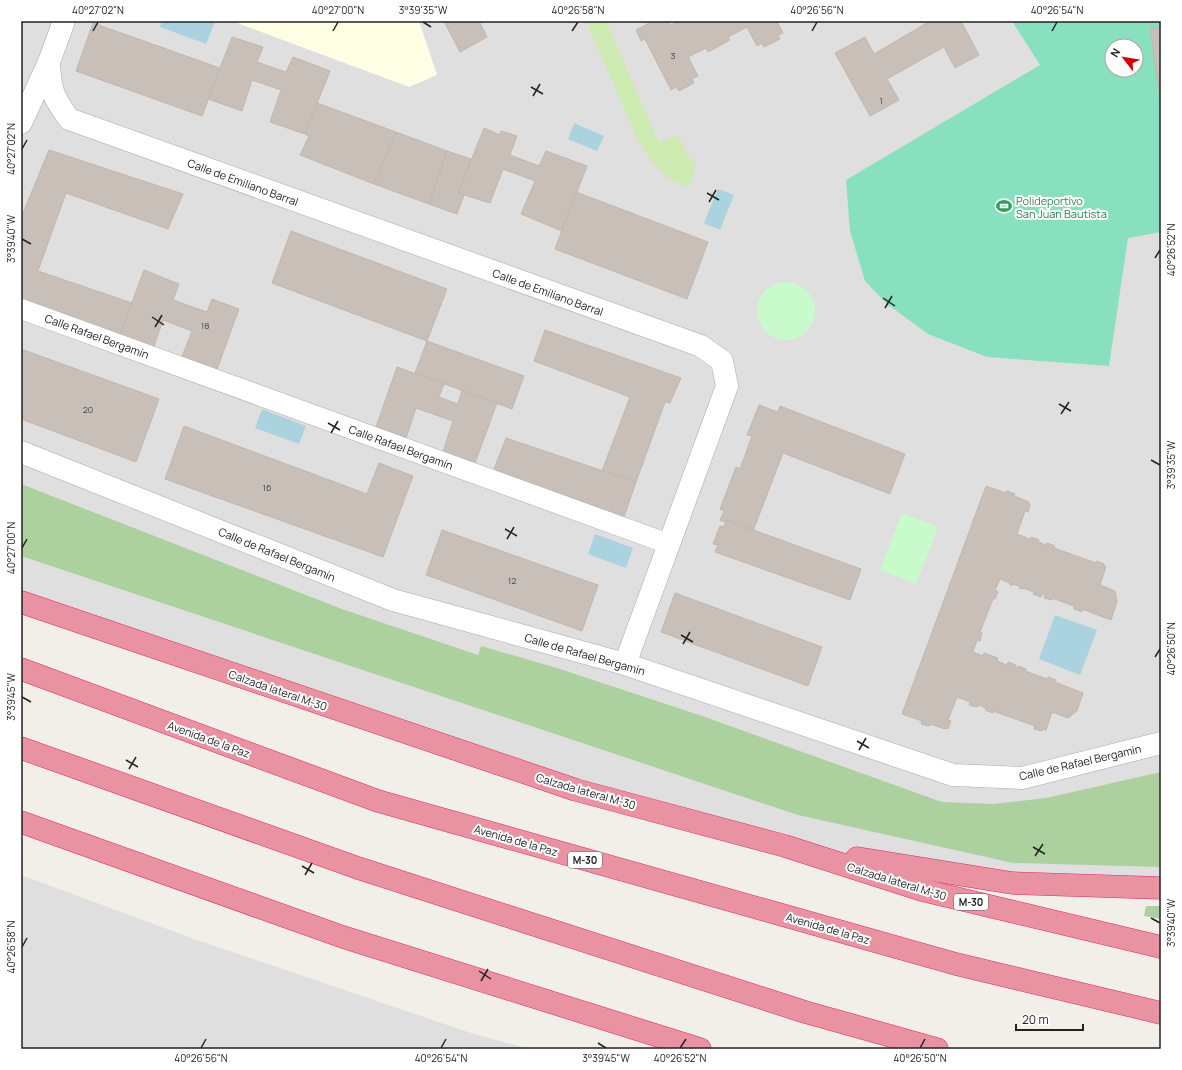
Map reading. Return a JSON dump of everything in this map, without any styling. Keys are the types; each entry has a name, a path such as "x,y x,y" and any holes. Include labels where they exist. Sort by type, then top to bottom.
{"highway":[{"name":"Calzada lateral M-30","path":"21,602 309,701 576,790 785,846 922,890 1161,947"},
{"name":"Avenida de la Paz","path":"21,669 378,801 956,964 1161,1013"},
{"path":"21,748 365,870 805,1012 937,1049"},
{"path":"21,822 343,937 700,1049"},
{"path":"785,846 1012,883 1161,888"}],"street":[{"path":"21,124 49,62 64,21"},
{"path":"49,62 50,83 56,101 69,119"},
{"name":"Calle de Emiliano Barral","path":"21,124 35,115 48,111 700,346 722,361 727,386 625,664"},
{"name":"Calle Rafael Bergamín","path":"21,309 669,544"},
{"name":"Calle de Rafael Bergamín","path":"21,452 393,600 625,664 953,775 1022,778 1161,742"}],"shaded area":[{"path":"21,21 1161,21 1161,888 1012,883 785,846 21,602"},
{"path":"232,21 419,21 437,75 409,87"},
{"path":"21,875 197,940 474,1034 530,1049 21,1049"}],"green space":[{"path":"590,21 606,21 659,143 678,135 689,157 697,164 689,187 681,185 659,169 638,140 588,26"},
{"name":"Polideportivo San Juan Bautista","path":"1012,21 1161,21 1161,232 1128,238 1109,366 987,357 928,334 887,304 865,281 850,231 846,180 1040,65"},
{"path":"780,282 792,282 807,290 815,305 815,317 807,332 792,340 780,340 765,332 757,317 757,305 765,290"},
{"path":"21,484 342,609 478,655 481,646 557,668 705,717 942,802 993,804 1046,798 1161,772 1161,867 1013,863 798,815 21,556"},
{"path":"902,513 938,527 916,584 880,570"},
{"path":"1146,906 1161,906 1161,919 1144,916"}],"water":[{"path":"162,21 215,22 206,44 160,27"},
{"path":"574,123 604,136 597,151 568,139"},
{"path":"718,189 734,195 720,230 704,223"},
{"path":"262,409 306,426 299,444 255,428"},
{"path":"595,534 633,548 626,568 588,554"},
{"path":"1055,615 1097,630 1080,675 1039,659"}],"building":[{"path":"444,21 479,21 487,37 460,52"},
{"path":"653,21 669,21 671,25 679,21 777,21 783,33 778,35 780,39 764,47 762,43 757,46 747,27 728,37 730,40 708,52 706,48 688,57 698,76 692,79 694,83 679,91 676,87 671,90 645,39 641,41 636,30"},
{"path":"930,21 961,21 979,55 955,68 944,47 887,79 899,100 870,116 835,53 865,37 874,54"},
{"path":"93,23 220,68 202,116 76,71"},
{"path":"1161,27 1161,104 1150,28"},
{"path":"232,37 263,47 257,62 286,72 293,57 330,71 305,134 270,122 281,90 252,80 242,111 208,99"},
{"path":"317,103 396,132 374,184 300,155 309,136 305,134"},
{"path":"484,128 500,135 501,131 517,136 510,155 539,166 546,151 587,166 562,231 521,214 535,181 503,169 490,203 458,193"},
{"path":"396,132 447,151 429,204 374,184"},
{"path":"49,150 183,194 168,229 66,193 38,271 132,303 119,337 21,300 21,218"},
{"path":"447,151 471,159 458,193 464,195 457,214 429,204"},
{"path":"576,192 708,242 687,299 555,249"},
{"path":"291,231 447,289 427,341 272,283"},
{"path":"144,270 179,284 173,300 207,312 212,299 239,309 216,372 181,359 192,331 163,320 153,349 119,337"},
{"path":"545,330 681,378 670,403 665,402 636,482 602,471 630,397 534,361"},
{"path":"427,341 524,376 512,409 415,373"},
{"path":"21,349 159,399 136,462 21,419"},
{"path":"397,367 444,384 439,397 458,404 462,390 497,403 475,463 443,452 453,421 416,408 406,438 376,427"},
{"path":"759,405 778,412 780,406 905,454 890,494 783,453 753,531 726,520 725,522 720,520 724,511 720,509 736,467 740,469 752,436 747,435"},
{"path":"184,426 367,494 379,463 413,476 383,557 165,479"},
{"path":"506,438 636,482 624,517 493,472"},
{"path":"986,486 1006,493 1007,491 1015,494 1014,496 1029,502 1028,512 1025,511 1017,534 1030,539 1031,537 1046,545 1047,543 1055,546 1054,548 1096,563 1097,561 1104,564 1106,567 1100,585 1115,591 1117,602 1111,620 1082,609 1082,612 1074,609 1074,606 1052,598 1052,600 1044,598 1045,595 1042,594 1041,597 1033,594 1034,592 1019,588 1020,586 1012,584 1012,586 1010,583 1000,579 995,590 998,592 995,599 993,599 980,632 982,633 980,641 977,640 973,652 983,656 984,653 998,658 997,661 1007,665 1008,662 1016,665 1015,667 1017,668 1018,666 1026,669 1025,671 1047,679 1048,677 1056,680 1055,682 1083,693 1077,711 1068,718 1052,712 1046,730 1043,729 1042,731 1034,729 1035,726 993,711 993,713 985,710 986,708 978,705 977,707 969,705 970,702 957,697 948,720 951,721 948,729 930,724 929,726 921,724 922,721 902,714"},
{"path":"726,520 861,569 850,600 715,552 718,545 713,544 720,526 724,527"},
{"path":"442,530 598,585 582,631 426,575"},
{"path":"675,593 822,647 808,686 661,632"}],"place":[{"name":"Polideportivo San Juan Bautista","path":"1004,206"}]}
